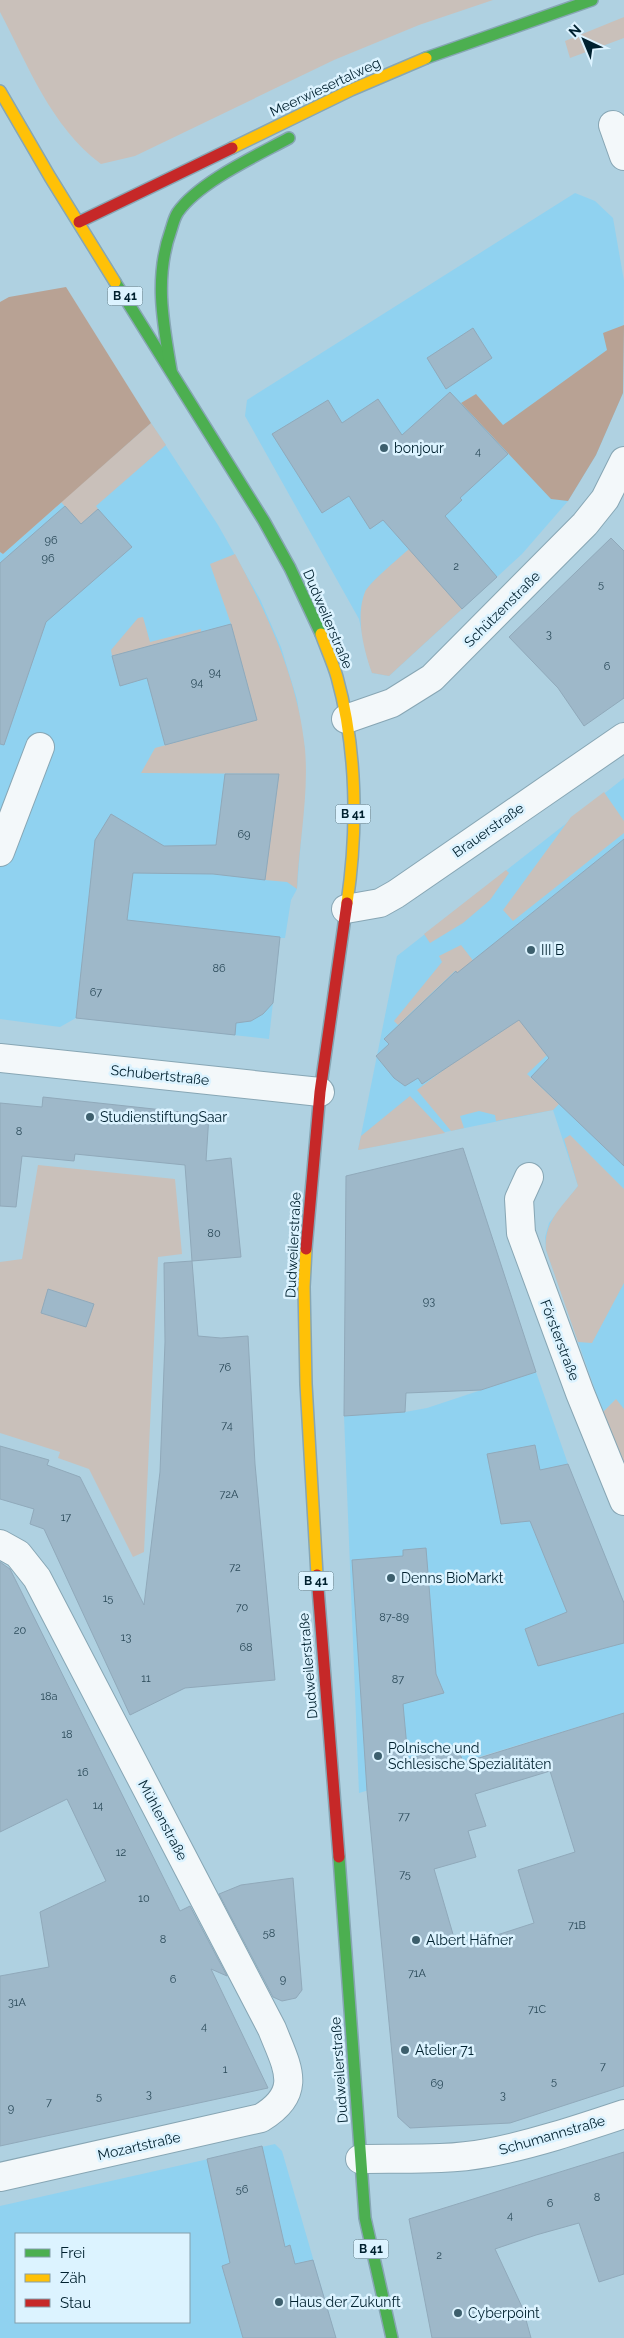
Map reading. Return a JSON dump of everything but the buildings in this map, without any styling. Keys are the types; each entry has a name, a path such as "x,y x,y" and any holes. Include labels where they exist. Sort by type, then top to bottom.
{"main road":[{"name":"Meerwiesertalweg","path":"79,222 351,90 427,58 592,0"},
{"path":"324,116 351,90"},
{"name":"B 41","path":"0,91 50,177 79,222"},
{"path":"171,370 162,307 160,274 168,236 179,211 216,179 300,132"},
{"name":"Dudweilerstraße","path":"79,222 264,521 290,568 322,634 337,677 352,754 354,812 350,882 320,1092 312,1170 304,1287 306,1384 319,1627 345,1932 360,2159 368,2236 392,2338"}],"street":[{"path":"613,125 624,156"},
{"name":"Schützenstraße","path":"346,719 392,703 432,678 585,524 605,499 624,461"},
{"name":"Brauerstraße","path":"346,909 380,903 396,894 624,737"},
{"path":"0,852 40,747"},
{"name":"Schubertstraße","path":"0,1058 320,1092"},
{"name":"Försterstraße","path":"529,1177 520,1199 521,1233 580,1393 624,1501"},
{"name":"Mühlenstraße","path":"0,1544 18,1554 37,1578 272,2028 288,2070 288,2088 284,2101 275,2110"},
{"name":"Mozartstraße","path":"0,2177 261,2118 275,2110"},
{"name":"Schumannstraße","path":"360,2159 449,2158 486,2153 541,2141 624,2114"}],"shaded area":[{"path":"0,0 493,0 419,25 334,60 135,156 101,164 83,149 54,114 31,74 0,12"},
{"path":"624,17 624,38 570,58 565,41"},
{"path":"575,193 595,201 613,218 624,281 623,393 596,455 568,501 522,554 389,676 372,673 359,619 245,416 247,400"},
{"path":"66,287 151,423 3,554 0,552 0,302 9,297"},
{"path":"624,325 623,393 596,455 568,501 551,499 461,403 476,394 503,425 607,350 603,333"},
{"path":"151,423 218,525 260,599 281,647 297,699 305,750 304,803 297,889 291,900 285,938 280,938 269,1039 76,1018 60,1027 0,1019 0,552 3,554"},
{"path":"151,423 166,445 96,506 98,509 81,524 61,502"},
{"path":"409,549 462,609 389,676 372,673 362,633 362,602 367,588"},
{"path":"235,554 280,648 296,697 301,723 305,749 306,784 297,889 287,882 265,880 279,774 141,773 155,748 257,720 231,624 210,564"},
{"path":"143,617 150,642 201,629 201,632 112,656 111,650 138,618"},
{"path":"624,778 624,1473 546,1250 545,1237 549,1223 578,1186 553,1110 358,1150 397,956"},
{"path":"604,792 624,821 624,833 513,921 503,910 571,817"},
{"path":"506,870 509,873 490,900 463,923 430,943 424,934"},
{"path":"461,945 478,967 463,979 455,971 398,1025 394,1021 442,962 439,956"},
{"path":"516,1015 547,1055 527,1074 559,1104 553,1110 496,1121 495,1115 479,1111 460,1116 464,1128 451,1131 417,1090"},
{"path":"410,1096 445,1133 358,1150 361,1136"},
{"path":"570,1135 624,1189 624,1283 592,1343 578,1342 546,1250 547,1231 555,1215 578,1186 564,1139"},
{"path":"38,1165 175,1179 182,1254 158,1257 144,1552 133,1557 89,1469 58,1458 60,1452 0,1433 0,1262 22,1259"},
{"path":"536,1372 568,1464 624,1603 624,1713 359,1793 344,1416 405,1412 427,1408"},
{"path":"616,1399 624,1409 624,1473 602,1413"},
{"path":"275,2144 282,2151 336,2338 0,2338 0,2206"}],"traffic: fast":[{"path":"426,58 592,0"},
{"path":"171,370 165,335 161,283 166,248 177,214 187,201 214,180 289,138"},
{"path":"115,282 264,521 290,568 321,634"},
{"path":"339,1857 365,2218 392,2338"}],"traffic: slow":[{"path":"232,148 351,90 426,58"},
{"path":"0,91 50,177 115,282"},
{"path":"321,634 334,666 344,704 352,761 354,789 353,847 347,903"},
{"path":"306,1249 304,1287 306,1384 317,1575"}],"traffic: jam":[{"path":"79,222 232,148"},
{"path":"306,1249 320,1092 347,903"},
{"path":"317,1575 339,1857"}],"place":[{"name":"bonjour","path":"384,448"},
{"name":"III B","path":"531,950"},
{"name":"StudienstiftungSaar","path":"90,1117"},
{"name":"Denns BioMarkt","path":"391,1578"},
{"name":"Polnische und Schlesische Spezialitäten","path":"378,1756"},
{"name":"Albert Häfner","path":"416,1940"},
{"name":"Atelier 71","path":"405,2050"},
{"name":"Haus der Zukunft","path":"279,2302"},
{"name":"Cyberpoint","path":"458,2313"}]}
